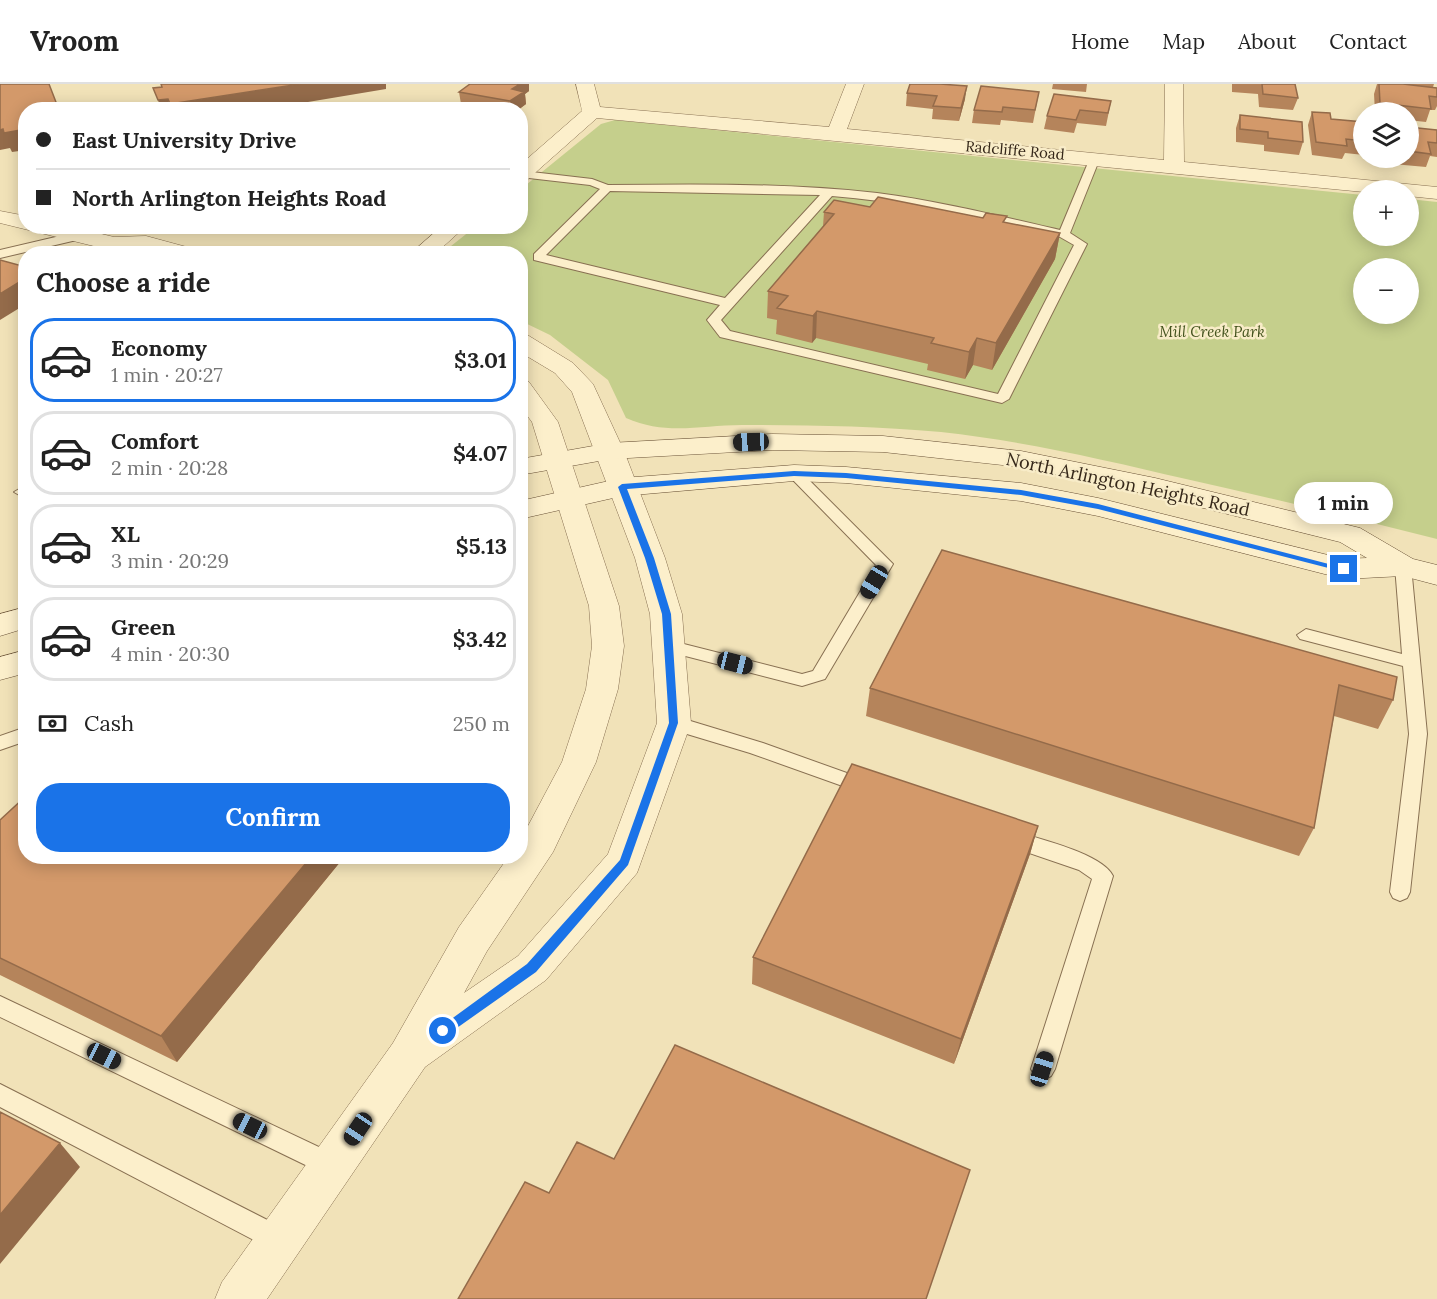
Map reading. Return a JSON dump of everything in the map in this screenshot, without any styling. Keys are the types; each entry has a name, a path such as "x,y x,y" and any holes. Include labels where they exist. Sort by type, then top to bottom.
{"street":[{"path":"528,170 592,112 585,84"},
{"path":"837,133 855,84"},
{"path":"1174,84 1174,165"},
{"name":"Radcliffe Road","path":"592,112 657,116 1174,165 1437,193"},
{"path":"0,217 18,221"},
{"path":"69,234 109,246"},
{"path":"431,246 446,234"},
{"path":"132,246 146,243 157,246"},
{"path":"408,1057 532,968 624,862 674,723 666,614 650,558 610,451 584,389 564,368 528,345"},
{"path":"528,398 545,422 555,460 604,606 608,646 602,689 579,762 540,842 528,859"},
{"name":"North Arlington Heights Road","path":"528,465 610,451 772,442 872,444 1021,459 1144,485 1350,535 1403,566 1437,575"},
{"name":"North Arlington Heights Road","path":"528,508 567,497 622,487 794,473 846,475 1021,492 1098,507 1344,569 1403,566"},
{"path":"0,625 18,619"},
{"path":"0,669 18,663"},
{"path":"239,1299 408,1057 473,939 525,864"}],"lane":[{"path":"1064,234 1088,182 1095,158"},
{"path":"528,176 592,182 607,188 721,186 828,193 921,204 1064,234 1081,244 1002,399 725,334 714,320 828,193"},
{"path":"607,188 538,257 728,303"},
{"path":"34,246 77,236"},
{"path":"0,254 18,250"},
{"path":"669,646 802,681 819,675 885,564 794,473"},
{"path":"1400,892 1418,734 1403,566"},
{"path":"1306,636 1411,662"},
{"path":"674,723 756,748 888,795"},
{"path":"0,743 18,737"},
{"path":"987,830 1086,864 1103,876 1042,1069"},
{"path":"0,1006 333,1166"},
{"path":"0,1095 279,1240"}],"green space":[{"name":"Mill Creek Park","path":"615,120 1353,194 1353,246 1419,246 1419,200 1437,202 1437,539 1125,465 972,436 842,426 742,425 670,428 656,427 626,418 608,380 550,335 528,324 528,246 451,246 466,234 528,234 528,183 601,124"}],"building":[{"path":"0,84 49,84 56,102 18,102 18,130 4,133 3,129 0,130"},
{"path":"161,84 300,84 183,102 158,100 153,88 162,87"},
{"path":"470,84 520,84 512,89 524,92 510,101 459,92"},
{"path":"910,84 967,86 961,108 933,106 937,96 907,93"},
{"path":"1262,84 1295,84 1298,98 1263,94"},
{"path":"1379,84 1437,88 1437,97 1429,96 1431,109 1419,108 1419,102 1380,102"},
{"path":"981,86 1039,92 1035,110 1003,107 1002,112 974,110"},
{"path":"1054,94 1111,101 1108,113 1080,110 1076,120 1047,116"},
{"path":"1312,112 1330,113 1331,119 1353,121 1353,140 1346,139 1347,146 1316,142"},
{"path":"1240,115 1302,122 1303,142 1268,138 1268,132 1240,129"},
{"path":"1419,128 1437,130 1437,143 1428,142 1431,154 1419,152"},
{"path":"878,197 983,218 986,213 1007,216 1003,222 1060,233 996,343 977,338 969,352 931,343 934,338 817,311 813,316 777,308 788,296 768,291 834,214 824,212 834,200 870,207"},
{"path":"0,260 18,265 18,283 0,294"},
{"path":"942,550 1397,677 1393,700 1339,685 1314,828 870,688"},
{"path":"852,764 1038,826 961,1039 753,957"},
{"path":"18,803 18,864 305,864 161,1036 0,958 0,820"},
{"path":"675,1045 970,1170 926,1299 458,1299 525,1182 549,1193 577,1142 614,1159"},
{"path":"0,1112 60,1143 0,1215"}],"route":[{"path":"443,1031 532,968 624,862 674,723 666,614 650,558 622,487 794,473 846,475 1021,492 1098,507 1344,569"}]}
